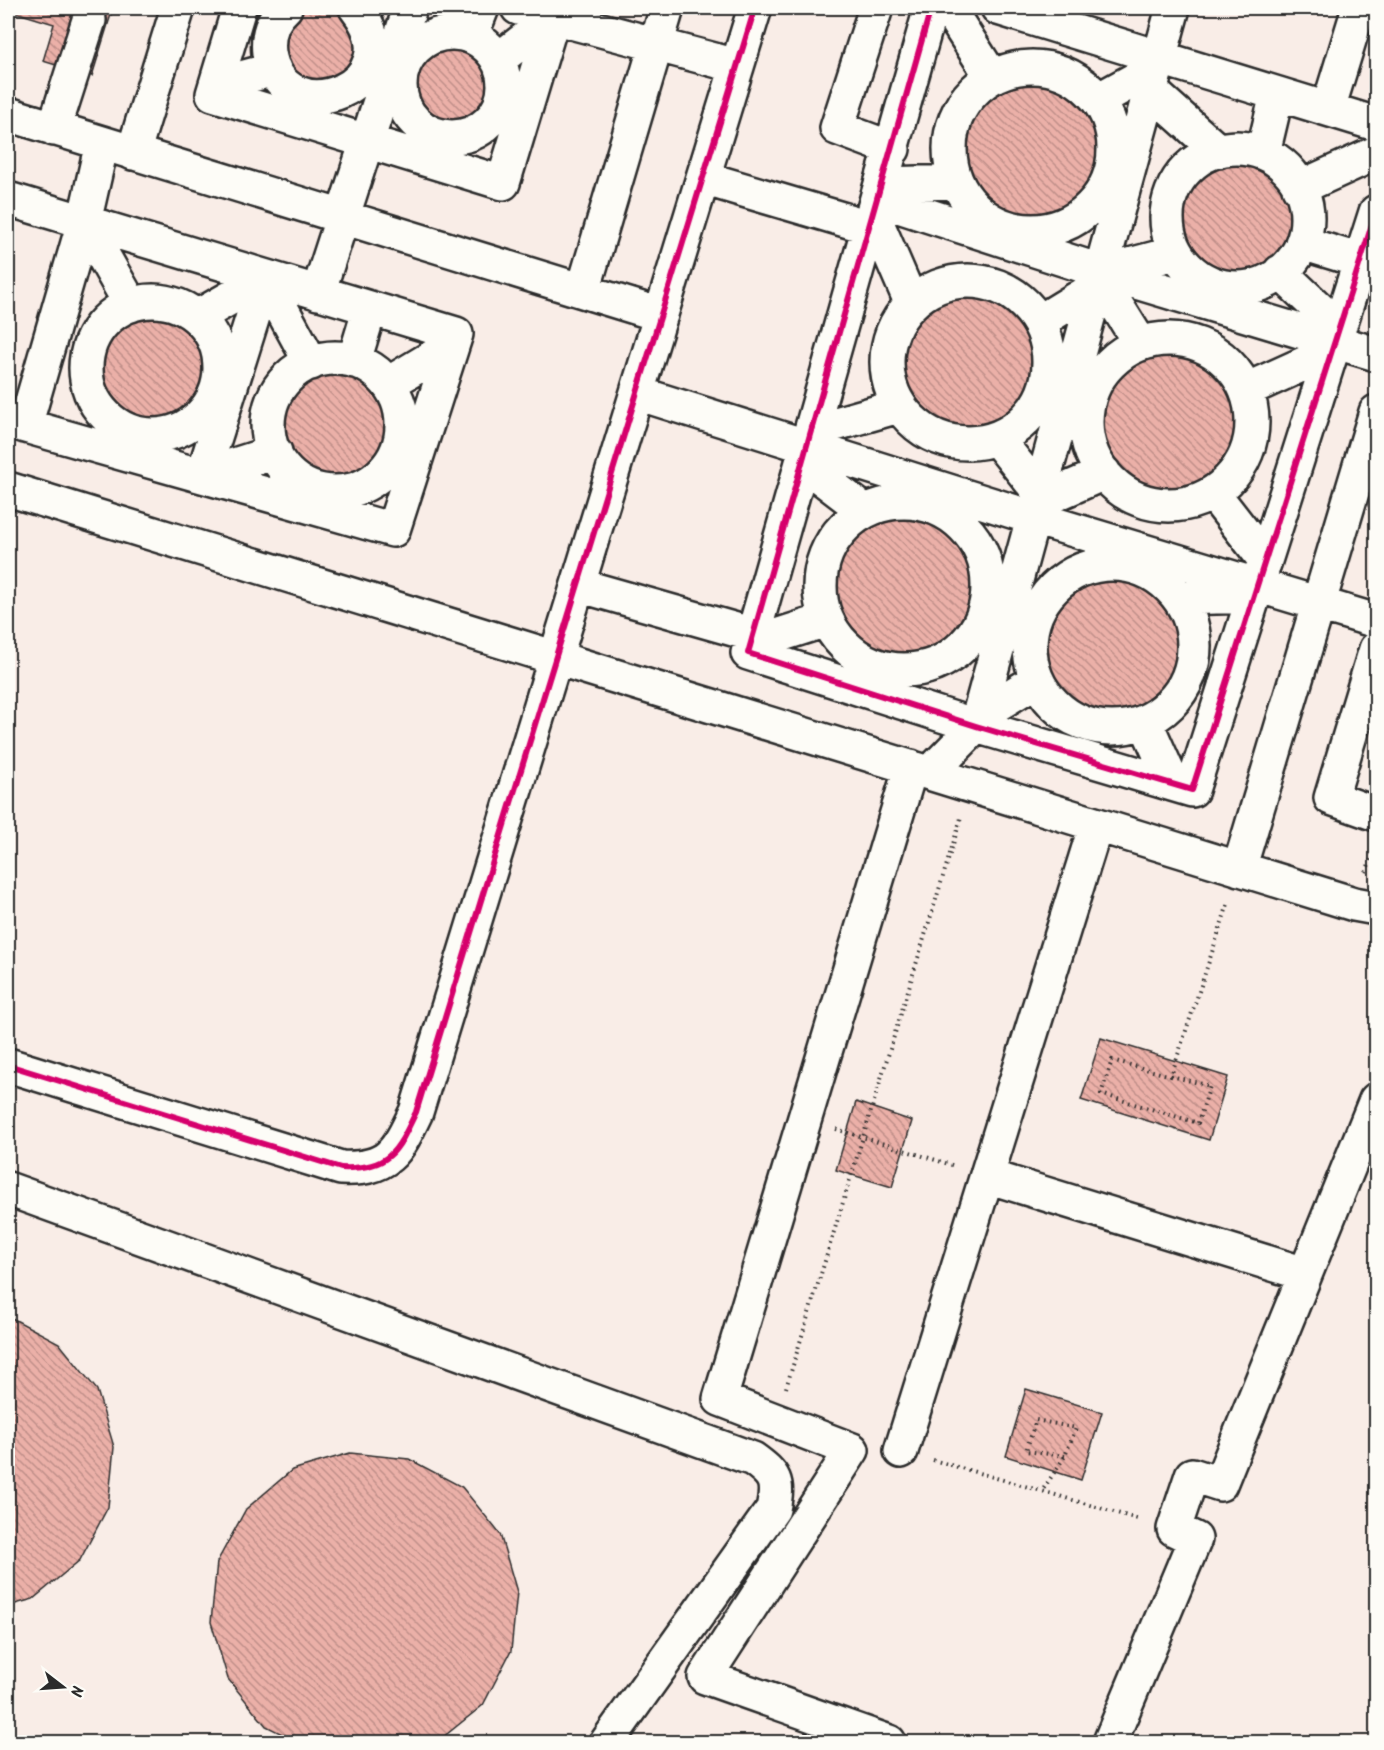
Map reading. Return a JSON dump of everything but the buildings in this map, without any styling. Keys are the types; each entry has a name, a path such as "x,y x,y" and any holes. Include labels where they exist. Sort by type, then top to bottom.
{"street":[{"path":"133,153 177,8"},
{"path":"318,293 369,133 387,68 410,8"},
{"path":"418,8 426,40"},
{"path":"518,8 554,11 655,46 737,66"},
{"path":"583,291 667,8"},
{"path":"8,1065 341,1168 363,1169 384,1162 400,1146 416,1112 755,8"},
{"path":"876,8 837,128 893,149"},
{"path":"931,8 893,149 748,653 874,679 977,721 1087,759 1192,790 1377,212"},
{"path":"948,8 992,78"},
{"path":"998,8 1069,30 1155,72 1277,94 1377,124"},
{"path":"977,721 1008,617 1067,394 1102,274 1118,179 1155,72 1173,8"},
{"path":"1328,109 1359,8"},
{"path":"498,60 554,11"},
{"path":"303,108 274,69 268,45 278,20 237,14 213,94 303,108 369,133 438,148 503,183 515,102 554,11"},
{"path":"371,12 372,37 401,93 406,110 438,148"},
{"path":"54,129 89,20"},
{"path":"303,108 341,93 407,59 417,46 426,40 477,22 498,60 515,102"},
{"path":"1057,70 1069,30"},
{"path":"1032,66 1057,70 1080,82 1098,100 1110,123 1118,179 1070,221 1050,230 1021,231 994,223 971,206 956,182 950,154 953,126 966,100 984,82 1007,70 1032,66"},
{"path":"216,85 274,69"},
{"path":"1098,100 1155,72"},
{"path":"1155,72 1218,151"},
{"path":"341,93 369,133"},
{"path":"1263,153 1277,94"},
{"path":"438,148 477,131 515,102"},
{"path":"369,133 406,110"},
{"path":"903,110 953,126"},
{"path":"8,114 661,315"},
{"path":"477,131 506,173"},
{"path":"16,424 52,333 84,222 102,144"},
{"path":"1198,343 1215,295 1231,288 1253,286 1280,272 1291,262 1302,243 1307,220 1299,188 1293,175 1276,159 1254,150 1231,148 1209,153 1189,167 1174,185 1167,208 1168,231 1175,253 1190,270 1208,283 1215,295"},
{"path":"1299,188 1377,153"},
{"path":"703,178 875,206 1014,243 1102,274 1215,295 1377,354"},
{"path":"1118,179 1170,198"},
{"path":"875,206 956,182"},
{"path":"8,199 456,334 408,448 393,530 313,498 202,475 134,445 16,424"},
{"path":"875,206 911,302"},
{"path":"1070,221 1140,343"},
{"path":"84,222 130,305"},
{"path":"1003,288 1014,243"},
{"path":"1302,243 1361,261"},
{"path":"1040,322 1102,274 1175,253"},
{"path":"188,311 192,255"},
{"path":"1280,272 1336,340"},
{"path":"188,311 265,278"},
{"path":"265,278 311,363"},
{"path":"202,475 223,392 265,278"},
{"path":"1003,288 985,281 959,280 935,286 911,302 895,325 887,352 888,380 899,406 918,427 942,440 953,442 970,444 997,439 1021,424 1039,403 1067,394 1097,380 1116,358 1140,343 1170,338 1198,343 1224,357 1242,380 1252,407 1252,436 1248,449 1244,461 1228,483 1206,498 1181,506 1155,505 1130,497 1109,481 1094,459 1086,434 1087,408 1067,394 1049,376 1049,351 1040,322 1028,305 1003,288"},
{"path":"158,300 188,311 211,333 219,354 223,392 201,417 175,432 134,445 99,409 88,388 86,367 90,345 100,326 116,312 130,305 158,300"},
{"path":"354,361 370,308"},
{"path":"841,326 890,339"},
{"path":"52,333 90,345"},
{"path":"1246,390 1336,340"},
{"path":"388,384 451,346"},
{"path":"313,498 279,462 270,441 268,418 285,380 302,366 322,359 344,358 364,364 388,384 394,393 401,414 401,435 408,448"},
{"path":"223,392 271,407"},
{"path":"637,393 807,447 934,497 1033,520 1138,559 1259,581 1318,605 1377,621"},
{"path":"807,447 899,406"},
{"path":"16,424 99,409"},
{"path":"1239,869 1377,412"},
{"path":"175,432 202,475"},
{"path":"997,439 1033,520 1067,578"},
{"path":"934,497 953,442"},
{"path":"807,447 865,511"},
{"path":"313,498 360,487 380,475 394,457 408,448"},
{"path":"1248,449 1295,467"},
{"path":"202,475 275,452"},
{"path":"981,550 1033,520 1104,473"},
{"path":"369,481 396,521"},
{"path":"8,489 1239,869 1354,904 1377,908"},
{"path":"1213,493 1259,581"},
{"path":"874,679 835,637 826,620 819,585 823,558 837,533 865,511 885,502 914,501 934,497"},
{"path":"934,497 942,509 965,527 981,550 988,579 1030,662 1040,688 1058,710 1082,724 1109,730 1137,726 1161,713 1181,693 1192,668 1195,641 1189,615 1175,591 1138,559"},
{"path":"1138,559 1155,505"},
{"path":"779,544 823,558"},
{"path":"874,679 933,666 956,653 975,633 1008,617 1038,609 1049,594 1076,571 1102,564 1138,559"},
{"path":"1179,598 1259,581"},
{"path":"578,585 752,639 826,620"},
{"path":"1377,649 1331,798 1377,814"},
{"path":"889,1743 705,1677 852,1450 720,1399 805,1119 920,770 977,721 1037,680"},
{"path":"1145,721 1173,784"},
{"path":"1087,759 1097,727"},
{"path":"901,1450 1096,825"},
{"path":"1110,1743 1195,1539 1174,1529 1192,1475 1220,1484 1377,1100"},
{"path":"987,1176 1305,1274"},
{"path":"8,1189 753,1459 772,1472 777,1490 773,1509 608,1743"}],"path":[{"path":"776,1421 971,786"},
{"path":"1171,1077 1239,869"},
{"path":"1112,1060 1171,1077 1210,1086 1198,1123 1101,1094 1112,1060"},
{"path":"805,1119 987,1176"},
{"path":"1042,1491 1065,1456 1076,1428 1036,1420 1026,1451 1065,1456"},
{"path":"901,1450 1174,1529"}],"cycle path":[{"path":"8,1065 341,1168 370,1166 381,1162 397,1148 416,1112 755,8"},
{"path":"931,8 748,653 976,726 1192,790 1376,212"}]}
